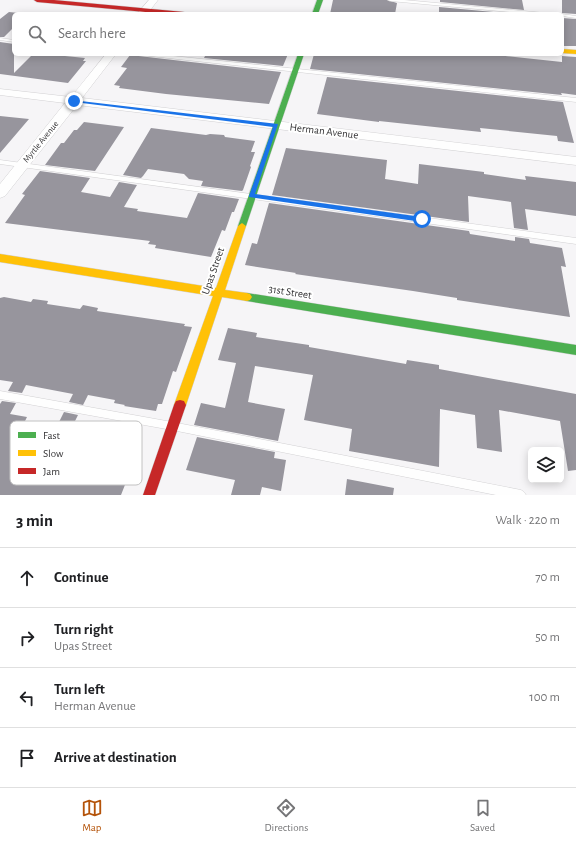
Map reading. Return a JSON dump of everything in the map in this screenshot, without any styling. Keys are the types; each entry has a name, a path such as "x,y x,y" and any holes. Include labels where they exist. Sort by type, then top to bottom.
{"street":[{"path":"37,0 144,12 154,0"},
{"path":"316,12 320,0"},
{"path":"564,51 576,52"},
{"name":"Myrtle Avenue","path":"0,193 109,56"},
{"name":"Upas Street","path":"149,495 300,56"},
{"name":"Herman Avenue","path":"0,92 576,161"},
{"name":"31st Street","path":"0,258 576,350"}],"lane":[{"path":"390,0 524,12"},
{"path":"564,16 576,17"},
{"path":"0,39 12,41"},
{"path":"159,56 576,100"},
{"path":"0,162 576,241"},
{"path":"0,395 172,426 521,495"}],"building":[{"path":"333,0 387,0 397,3 395,12 330,12"},
{"path":"440,0 522,0 524,10 440,2"},
{"path":"562,0 576,0 576,14 562,12"},
{"path":"439,7 493,12 439,12"},
{"path":"9,12 12,12 12,29 4,37 0,37 0,19"},
{"path":"564,18 576,19 576,46 564,46"},
{"path":"0,42 12,44 14,73 31,56 65,56 85,58 83,61 86,61 68,83 0,74"},
{"path":"129,56 139,56 281,72 269,104 119,88 120,86 114,85 127,68 121,67"},
{"path":"205,56 287,56 283,66 204,58"},
{"path":"313,56 505,56 562,62 562,56 576,57 576,95 561,93 562,95 310,69"},
{"path":"327,77 563,102 574,143 558,141 557,136 480,128 481,132 317,114"},
{"path":"0,116 29,119 0,153"},
{"path":"84,122 124,127 95,171 45,165 61,143 64,143 74,130 77,130"},
{"path":"151,128 206,135 224,135 225,137 255,141 251,152 255,152 243,190 201,186 203,181 189,179 184,174 148,169 141,178 123,175"},
{"path":"286,148 387,160 385,179 418,184 419,164 484,172 484,174 526,180 525,176 576,182 576,216 525,209 528,230 514,228 511,202 468,196 469,222 272,195"},
{"path":"40,171 90,178 81,192 110,197 119,182 137,185 124,207 138,209 137,211 187,218 198,193 239,199 234,212 232,212 225,231 222,230 211,257 155,248 156,245 148,244 150,241 5,223 25,195 22,194"},
{"path":"269,203 469,231 470,234 515,241 515,237 529,239 530,243 562,248 566,267 561,266 570,317 245,265 252,243 257,244"},
{"path":"4,297 31,302 33,299 48,301 47,304 80,309 83,305 98,308 97,311 185,324 184,326 192,327 176,372 173,371 162,404 158,404 156,411 124,406 125,405 114,403 115,400 88,395 83,405 69,402 73,394 26,385 22,393 8,391 13,382 0,380 0,298"},
{"path":"228,328 257,333 256,337 309,345 309,347 406,364 407,360 439,365 439,369 576,394 576,470 568,471 560,421 499,410 502,452 477,448 475,415 440,409 439,467 349,451 352,429 304,420 313,375 255,366 248,402 285,409 278,441 194,425 201,403 225,408 236,363 218,360"},
{"path":"2,401 16,403 10,414 27,417 25,421 10,421 10,485 125,485 121,495 0,495 0,404"},
{"path":"64,412 78,415 75,421 60,421"},
{"path":"197,437 275,452 274,458 286,460 281,491 262,487 260,495 231,495 235,480 186,470"},
{"path":"347,479 394,488 393,495 345,495"}],"traffic: fast":[{"path":"316,12 320,0"},
{"path":"242,226 300,56"},
{"path":"247,297 576,350"}],"traffic: slow":[{"path":"564,51 576,52"},
{"path":"180,405 242,226"},
{"path":"0,258 247,297"}],"traffic: jam":[{"path":"37,0 163,12"},
{"path":"149,495 180,405"}],"route":[{"path":"74,101 276,125 252,196 422,219"}]}
